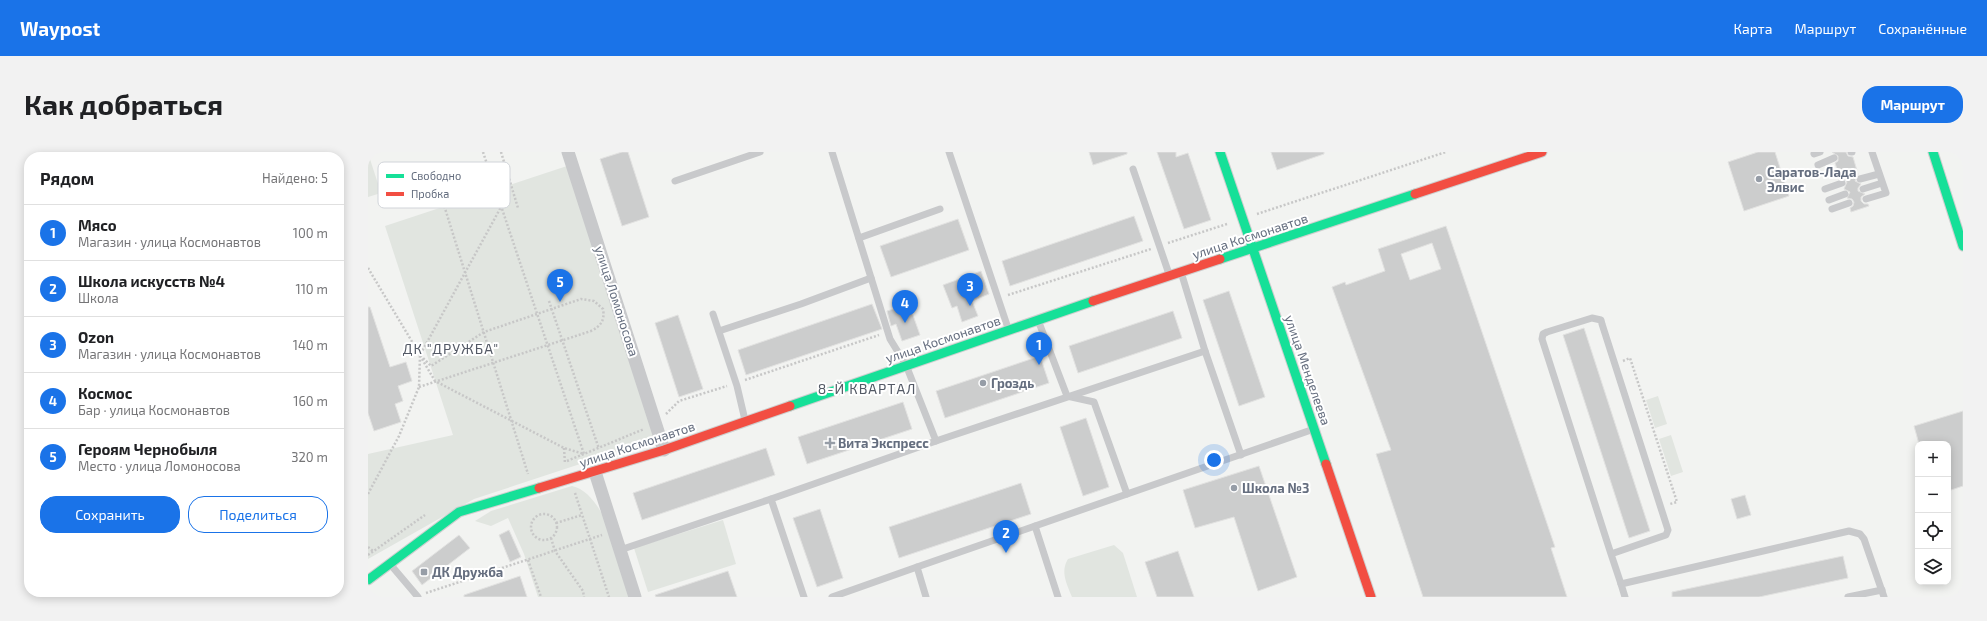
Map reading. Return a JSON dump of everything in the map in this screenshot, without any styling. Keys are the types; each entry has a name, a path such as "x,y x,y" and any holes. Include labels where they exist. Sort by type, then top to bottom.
{"street":[{"name":"улица Ломоносова","path":"568,152 657,423 664,450"},
{"name":"улица Менделеева","path":"1220,152 1371,597"},
{"name":"улица Космонавтов","path":"368,580 459,512 664,450 1038,319 1542,152"},
{"path":"1933,152 1963,246"},
{"path":"595,472 635,597"}],"lane":[{"path":"674,181 760,152"},
{"path":"832,152 890,339 906,365 936,441"},
{"path":"950,152 1009,330"},
{"path":"1866,198 1886,193 1872,152"},
{"path":"1818,164 1834,158"},
{"path":"1133,169 1170,276"},
{"path":"1860,179 1879,174"},
{"path":"1825,189 1842,183"},
{"path":"1863,189 1882,183"},
{"path":"1829,200 1845,194"},
{"path":"1832,209 1849,203"},
{"path":"859,238 940,209"},
{"path":"1181,272 1205,351 1241,455"},
{"path":"718,330 801,304 871,278"},
{"path":"713,314 736,383 746,422"},
{"path":"1611,554 1666,535 1668,530 1662,507 1602,324 1597,318 1547,332 1543,334 1542,339 1611,554 1621,584 1625,597"},
{"path":"1038,319 1067,396"},
{"path":"620,550 1067,396 1205,351"},
{"path":"1067,396 1094,402 1127,494"},
{"path":"832,597 1314,429"},
{"path":"771,499 804,597"},
{"path":"1035,526 1058,597"},
{"path":"1621,584 1855,531 1864,539 1883,593 1848,597"},
{"path":"390,564 418,596"},
{"path":"917,567 926,597"}],"path":[{"path":"482,152 485,162"},
{"path":"500,152 503,162"},
{"path":"998,299 1446,152"},
{"path":"510,183 518,208"},
{"path":"445,208 528,474"},
{"path":"368,494 399,436 419,387 420,355 500,208"},
{"path":"501,208 584,454"},
{"path":"368,268 435,381 564,448 584,454"},
{"path":"419,387 591,331 599,326 603,319 602,309 597,302 586,299 484,332 431,366 420,355"},
{"path":"549,301 600,449"},
{"path":"558,464 600,449 657,423 679,401 888,331"},
{"path":"1615,363 1630,358 1635,372 1677,502 1662,507"},
{"path":"564,448 565,462 609,597"},
{"path":"521,476 535,472"},
{"path":"368,555 428,513"},
{"path":"546,515 553,519 556,523 556,532 551,538 542,540 536,538 531,529 532,522 536,517 546,515"},
{"path":"556,523 582,515"},
{"path":"418,596 614,531"},
{"path":"551,538 555,551 583,591 584,597"},
{"path":"368,546 373,551"},
{"path":"528,560 541,597"}],"shaded area":[{"path":"368,153 378,184 378,194 368,197"},
{"path":"567,166 656,439 474,499 368,559 368,454 453,435 385,226 440,208 510,208 510,185"},
{"path":"1658,396 1667,424 1655,428 1646,400"},
{"path":"1671,435 1683,472 1671,476 1659,439"},
{"path":"572,486 584,492 595,502 603,516 617,550 631,597 538,597 524,554 508,518 491,526 475,521 491,511"},
{"path":"723,520 736,564 648,592 634,548"},
{"path":"1114,545 1123,553 1137,597 1072,597 1066,583 1064,573 1068,559"}],"building":[{"path":"622,152 628,152 649,217 622,226 600,159"},
{"path":"1089,152 1127,152 1127,154 1093,165"},
{"path":"1157,152 1176,152 1176,157 1188,153 1211,220 1184,229"},
{"path":"1271,152 1324,152 1324,154 1277,170"},
{"name":"Саратов-Лада Элвис","path":"1758,152 1775,152 1789,196 1744,211 1728,162"},
{"path":"1832,152 1846,152 1848,156 1853,157 1858,174 1855,181 1861,184 1858,191 1865,194 1861,197 1861,201 1869,206 1851,212 1850,208 1853,206 1854,202 1852,199 1847,198 1850,192 1844,189 1847,182 1845,179 1840,178 1835,163 1838,161 1838,156"},
{"path":"1134,216 1143,241 1010,286 1002,261"},
{"path":"958,219 969,250 891,277 880,246"},
{"path":"1446,226 1555,547 1551,548 1567,597 1423,597 1376,454 1391,450 1332,287 1345,282 1346,285 1385,271 1378,249","holes":["1432,243 1441,269 1410,280 1401,254"]},
{"path":"981,271 989,294 972,301 978,316 962,322 957,306 952,308 943,285"},
{"path":"1229,291 1265,397 1239,406 1203,300"},
{"path":"872,304 882,329 746,375 738,350"},
{"path":"909,304 920,335 902,341 896,324 891,326 887,311"},
{"path":"368,307 370,307 390,367 406,362 412,381 398,386 403,401 395,404 401,422 374,431 368,413"},
{"path":"1173,311 1182,338 1078,373 1069,346"},
{"path":"678,315 703,389 679,397 655,323"},
{"path":"1584,328 1650,531 1629,538 1563,335"},
{"path":"1040,356 1049,383 945,418 936,391"},
{"path":"903,402 912,429 807,464 798,437"},
{"path":"1963,411 1963,486 1951,490 1951,441 1918,441 1914,426"},
{"path":"1086,418 1109,487 1083,496 1060,427"},
{"path":"766,448 775,475 642,520 633,493"},
{"path":"1259,466 1297,577 1258,591 1234,517 1195,528 1183,490"},
{"path":"1021,483 1031,514 899,558 889,527"},
{"path":"1745,495 1751,515 1737,519 1731,499"},
{"path":"820,509 843,578 817,587 793,518"},
{"path":"509,530 521,557 510,562 499,535"},
{"path":"459,535 470,548 422,585 412,571"},
{"path":"1178,551 1194,597 1157,597 1145,562"},
{"path":"1843,556 1848,578 1759,597 1672,597 1672,592"},
{"path":"728,571 737,597 656,597 655,595"},
{"path":"520,576 527,597 464,597 464,595"}],"traffic: fast":[{"path":"1220,152 1326,464"},
{"path":"1933,152 1963,246"},
{"path":"1220,259 1415,194"},
{"path":"790,406 1093,301"},
{"path":"368,580 459,512 539,488"}],"traffic: jam":[{"path":"1415,194 1542,152"},
{"path":"1093,301 1220,259"},
{"path":"539,488 664,450 790,406"},
{"path":"1326,464 1371,597"}],"place":[{"name":"Саратов-Лада Элвис","path":"1759,179"},
{"name":"Героям Чернобыля","path":"560,302"},
{"name":"Ozon","path":"970,306"},
{"name":"Космос","path":"905,323"},
{"name":"Мясо","path":"1039,365"},
{"name":"Гроздь","path":"983,383"},
{"name":"Вита Экспресс","path":"830,443"},
{"name":"Школа №3","path":"1234,488"},
{"name":"Школа искусств №4","path":"1006,553"},
{"name":"ДК Дружба","path":"424,572"}],"district":[{"name":"ДК \"ДРУЖБА\"","path":"451,348"},
{"name":"8-Й КВАРТАЛ","path":"867,388"}]}
